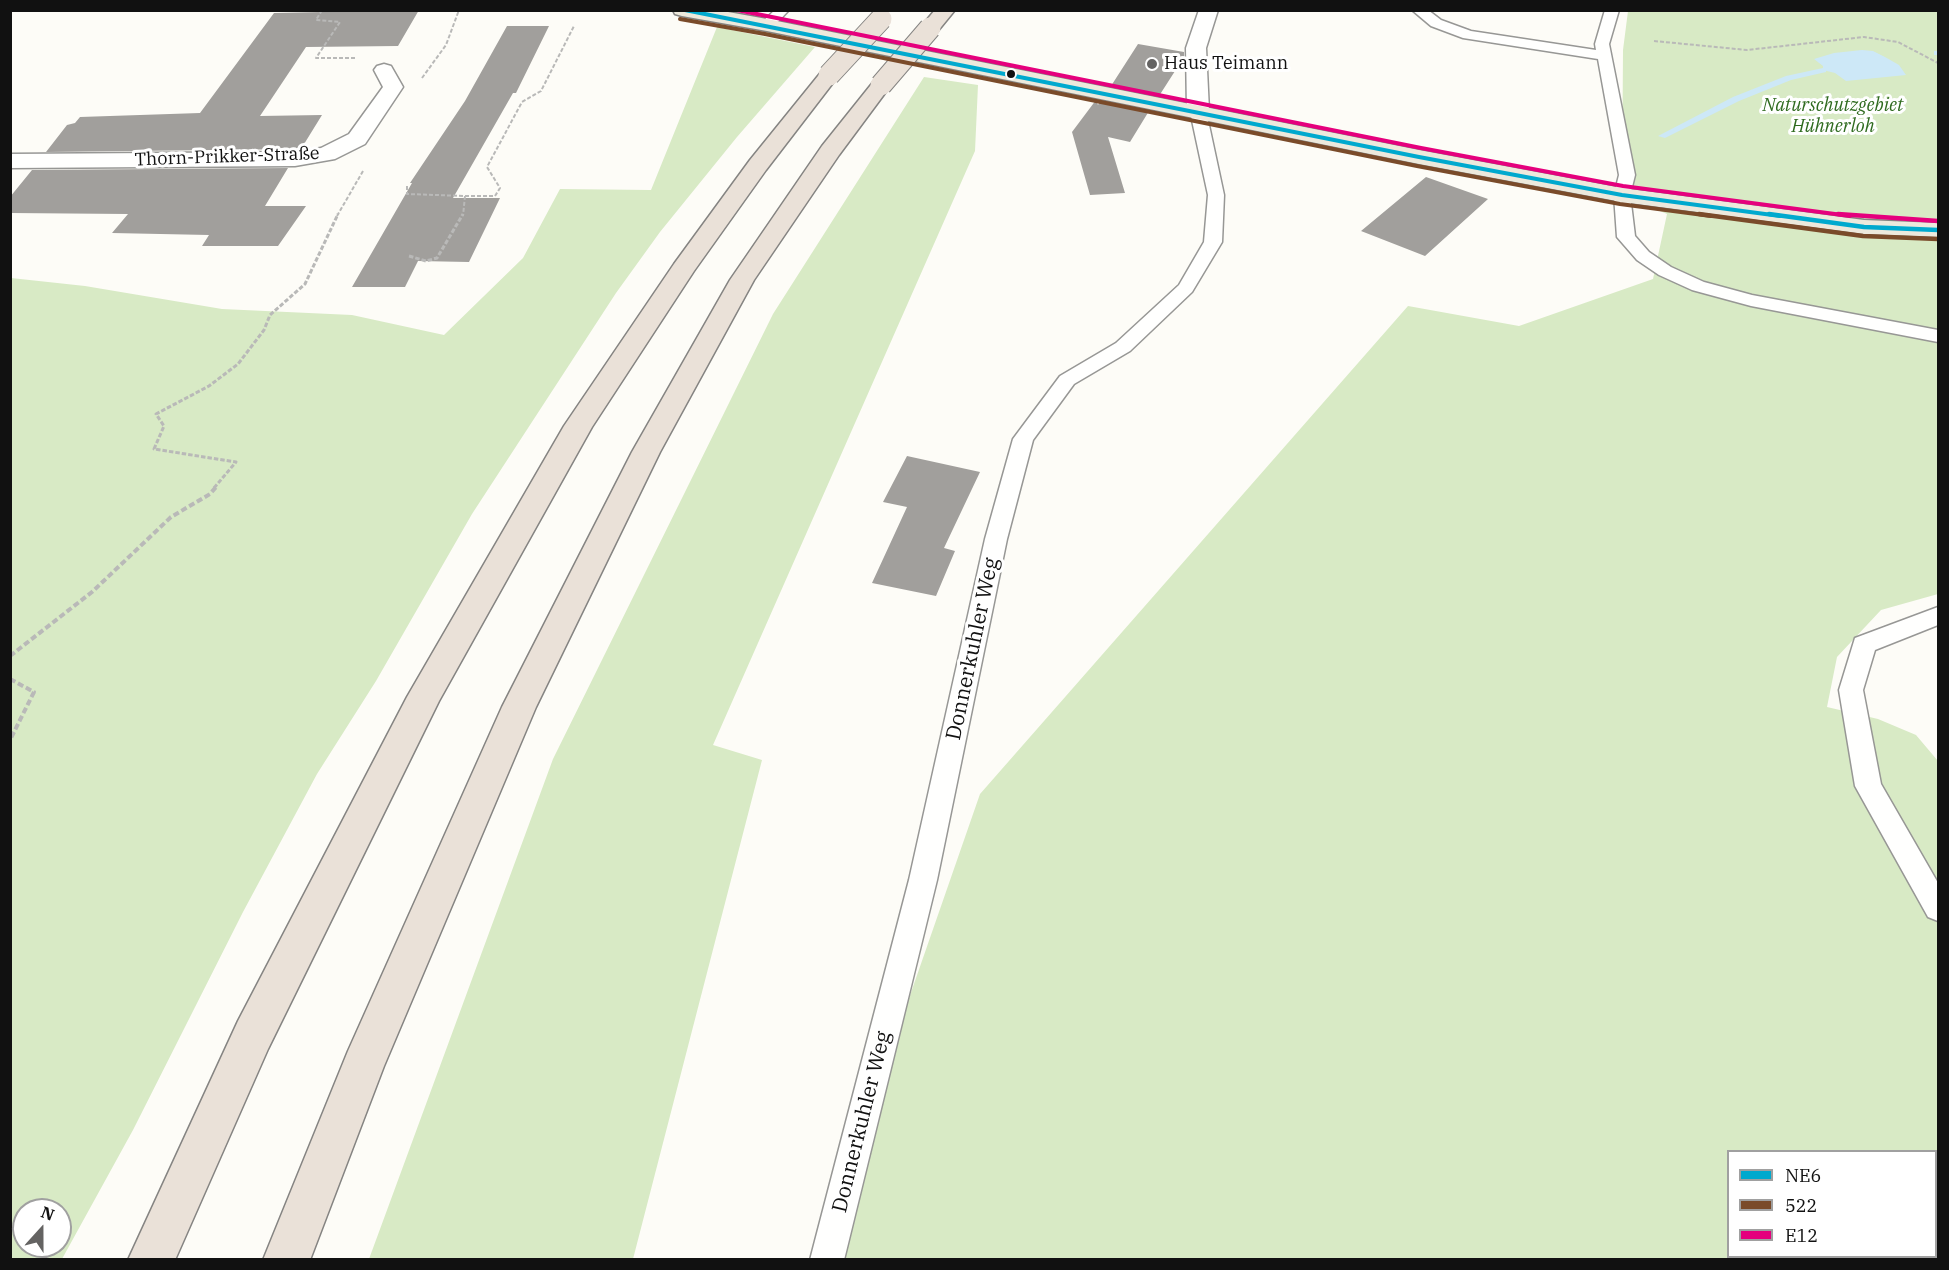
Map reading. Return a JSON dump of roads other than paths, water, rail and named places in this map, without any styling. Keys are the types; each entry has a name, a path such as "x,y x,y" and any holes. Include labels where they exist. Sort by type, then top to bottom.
{"highway":[{"path":"286,1260 363,1066 519,707 640,463 742,280 830,151 881,85 946,10"},
{"path":"151,1260 253,1035 418,708 578,426 689,260 758,165 830,75 885,15"}],"main road":[{"path":"682,10 1198,111 1419,158 1622,195 1864,227 1938,230"}],"street":[{"path":"1198,111 1196,48 1209,10"},
{"name":"Thorn-Prikker-Straße","path":"10,161 295,159 327,154 357,139 393,87 384,70"}],"lane":[{"path":"767,25 783,10"},
{"path":"1418,10 1436,22 1468,35 1605,56"},
{"path":"1612,10 1602,44 1627,175 1622,195 1626,237 1643,256 1665,271 1698,286 1751,300 1938,336"},
{"name":"Donnerkuhler Weg","path":"827,1260 923,880 996,539 1023,439 1067,380 1123,347 1186,288 1213,242 1216,195 1198,111"},
{"path":"1938,616 1864,644 1851,690 1868,786 1938,908"}],"water":[{"path":"1873,51 1885,57 1899,65 1906,75 1846,81 1835,73 1823,70 1823,66 1814,59 1834,53"}],"waterway":[{"path":"1662,136 1736,99 1789,78 1823,70"}],"place":[{"name":"Haus Teimann","path":"1152,64"}],"park label":[{"name":"Naturschutzgebiet Hühnerloh","path":"1833,116"}]}
